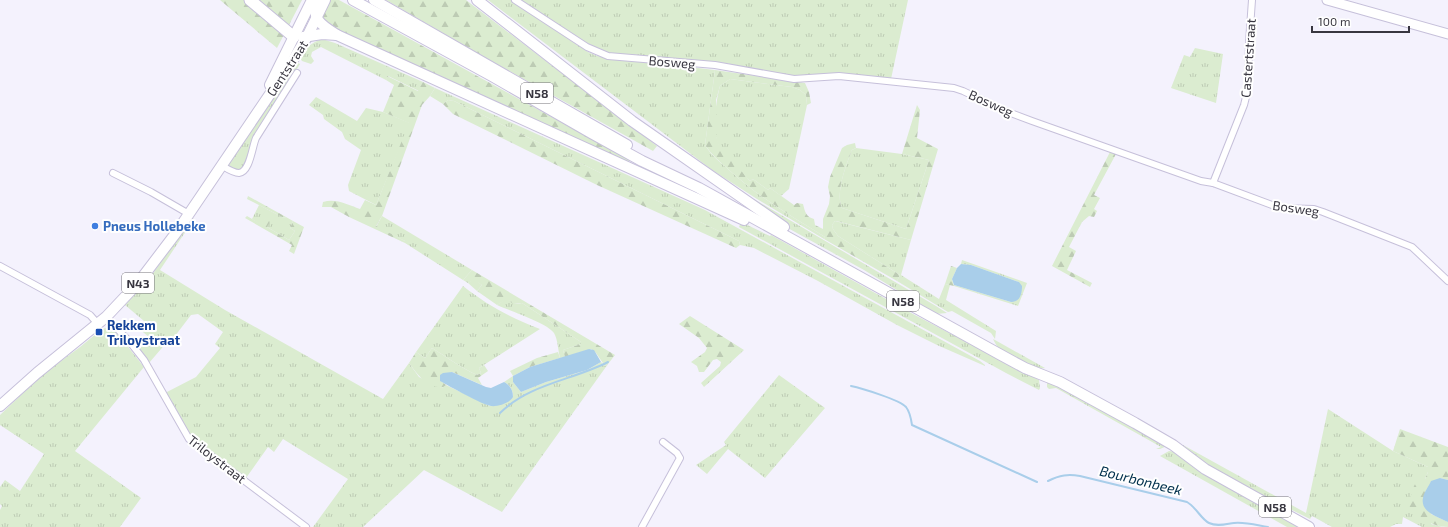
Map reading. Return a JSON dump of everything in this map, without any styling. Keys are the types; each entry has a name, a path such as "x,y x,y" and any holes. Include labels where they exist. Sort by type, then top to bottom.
{"highway":[{"path":"250,0 294,37"}],"main road":[{"name":"Gentstraat","path":"244,132 307,37 314,7 325,0"},
{"name":"N58","path":"353,0 492,76 642,161 699,188 997,353 1026,368 1060,382 1135,423 1173,445 1205,469 1310,527"},
{"name":"N58","path":"374,0 683,176 699,188"},
{"name":"N58","path":"477,0 632,121 796,235 813,251"},
{"path":"1327,0 1448,34"},
{"name":"N43","path":"0,406 102,320 138,283 189,214 244,132 294,37 314,7"},
{"path":"314,7 320,24 337,35"},
{"name":"N58","path":"294,37 307,37 322,34 337,35 736,216 795,246 813,251"}],"street":[{"name":"Bosweg","path":"515,0 587,47 608,56 715,65 787,78 803,79 839,76 954,88 964,91 1003,110 1201,181 1214,183 1280,208 1309,208 1323,212 1404,243 1418,251 1448,281"},
{"name":"Castertstraat","path":"1214,183 1244,104 1248,89 1252,0"},
{"name":"Gentstraat","path":"221,165 234,172 239,173 246,170 252,145 296,72"},
{"path":"112,173 151,192 189,214"},
{"name":"Triloystraat","path":"0,266 102,320 129,341 144,360 189,439 306,527"},
{"path":"642,527 680,458 677,453 663,442"}],"green space":[{"path":"220,0 302,0 277,48"},
{"path":"329,0 339,0 630,160 629,162 336,31 322,21 322,15"},
{"path":"386,0 466,0 657,146 653,151 484,57"},
{"path":"488,0 511,0 588,52 597,56 715,70 705,145 716,158 739,179 775,205 825,237 824,239 712,170"},
{"path":"521,0 908,0 891,79 797,77 780,75 725,63 613,54 587,43"},
{"path":"322,39 335,43 423,82 419,91 388,76 386,80 321,47 312,52 311,56 314,61 311,64 302,61 300,58 306,49 314,42"},
{"path":"1195,48 1223,54 1216,103 1171,88 1184,55 1190,57"},
{"path":"296,62 300,64 252,141 246,164 240,171 229,167 228,165 266,110"},
{"path":"715,70 805,83 809,92 811,103 807,105 806,95 800,90 792,87 730,79 720,86 716,100 716,136 719,145 750,181 753,179 768,190 770,188 794,205 797,203 803,204 806,214 814,219 815,225 823,229 823,219 829,204 830,196 828,187 830,177 842,148 855,143 856,148 852,150 844,171 840,195 842,208 906,229 929,160 902,154 917,105 920,110 917,138 938,149 911,240 835,221 832,225 838,236 900,275 897,281 824,239 825,237 762,197 739,179 710,151 705,145"},
{"path":"387,76 418,91 423,82 435,88 422,105 382,216 376,226 405,241 405,243 331,207 322,207 323,202 328,201 342,202 360,209 365,200 376,205 409,123 383,112 394,85 386,80"},
{"path":"730,79 792,87 800,90 806,95 807,105 789,189 781,196 770,188 768,190 753,179 750,181 718,144 715,131 717,99 720,86"},
{"path":"435,88 705,210 980,361 985,366 937,345 754,248 740,245 739,241 454,101 448,100 443,104 430,96"},
{"path":"316,97 357,121 366,108 383,112 410,123 376,205 349,191 348,185 361,150 345,139 342,132 324,119 323,115 309,105"},
{"path":"448,100 454,101 739,241 740,245 736,248 597,185 453,114 443,104"},
{"path":"856,148 902,154 929,160 906,229 842,208 840,195 842,179 852,150"},
{"path":"1110,152 1116,154 1094,195 1100,198 1094,209 1097,211 1094,217 1089,216 1082,222 1069,247 1076,251 1067,270 1092,283 1090,287 1052,266"},
{"path":"248,196 286,217 284,218 247,199"},
{"path":"754,199 947,313 936,314 864,270 786,227 751,203"},
{"path":"259,205 293,221 290,228 295,231 289,240 267,227 266,218 261,225 252,219"},
{"path":"247,216 261,224 266,217 269,217 271,220 267,227 289,240 295,231 290,228 293,221 304,227 294,254 289,251 292,245 245,218"},
{"path":"382,216 472,270 463,280 405,243 405,241 376,227"},
{"path":"192,218 194,219 160,270 225,310 383,399 409,363 419,377 442,388 446,385 490,406 495,406 513,397 511,388 504,382 513,376 513,382 521,392 546,382 587,370 601,362 605,366 608,364 502,512 424,470 363,527 313,527 348,479 283,439 274,452 268,447 246,478 197,442 184,427 165,393 196,377 220,348 215,344 223,332 198,314 191,315 175,336 167,342 149,363 139,350 149,337 138,328 144,321 125,305 149,279"},
{"path":"835,221 911,240 901,275 939,299 945,284 950,285 946,300 996,331 995,339 991,333 952,311 948,312 897,281 900,275 838,236 832,225"},
{"path":"741,222 770,236 771,235 913,314 1039,380 1039,390 739,227"},
{"path":"962,260 1027,283 1018,306 954,286 1011,302 1019,282 971,265 961,264"},
{"path":"951,266 957,268 952,279 954,286 945,284"},
{"path":"472,270 615,355 605,366 596,353 591,349 565,357 563,350 581,344 581,342 522,303 513,304 507,299 497,305 477,291 482,285 474,280 468,283 463,280"},
{"path":"474,279 482,285 477,291 468,283"},
{"path":"463,286 500,310 540,329 479,368 481,373 477,375 432,348 425,358 416,352"},
{"path":"507,298 513,303 522,303 581,342 581,344 563,350 565,357 560,358 554,333 550,329 536,321 497,305"},
{"path":"690,316 744,350 704,387 701,383 720,366 721,362 717,359 713,360 704,372 699,372 697,366 691,362 705,352 707,348 699,338 679,324"},
{"path":"106,328 117,333 144,367 75,451 141,498 120,527 0,527 0,510 2,506 0,504 0,487 5,480 20,491 44,454 0,425 0,415 42,375 102,329"},
{"path":"993,339 1045,368 1028,365 1005,353 996,345"},
{"path":"432,348 477,375 481,373 479,368 484,365 488,371 478,378 482,385 452,372 440,377 440,380 446,385 442,388 426,382 419,376 409,363 416,352 425,358"},
{"path":"558,352 560,358 530,367 513,376 510,371 537,358"},
{"path":"779,375 825,408 765,478 728,449 707,474 696,465 726,445 724,442"},
{"path":"1047,381 1077,395 1167,446 1156,449 1161,447 1056,388 1049,389 1047,387"},
{"path":"1328,409 1393,451 1428,467 1428,472 1425,479 1431,524 1443,527 1422,527 1403,517 1402,524 1396,524 1390,527 1332,527 1312,516 1310,519 1226,477 1204,463 1181,445 1306,513"},
{"path":"1400,429 1448,447 1448,480 1440,478 1431,514 1448,522 1448,527 1442,527 1425,520 1416,514 1408,505 1414,486 1418,479 1425,479 1428,472 1428,467 1393,451"},
{"path":"1169,451 1176,452 1300,527 1287,527 1160,456"}],"water":[{"path":"961,264 971,265 1019,282 1022,286 1020,297 1017,301 1011,302 954,285 952,279 957,268"},
{"path":"589,349 594,350 601,362 587,370 546,382 521,392 513,382 513,376 530,367"},
{"path":"452,372 491,388 504,382 511,388 513,397 506,403 500,405 487,405 440,381 440,375 443,373"},
{"path":"1440,478 1448,480 1448,522 1435,516 1427,510 1423,503 1425,491 1431,481"}],"waterway":[{"name":"Bourbonbeek","path":"500,413 524,395 608,362"},
{"name":"Bourbonbeek","path":"851,386 889,398 902,404 906,407 910,415 912,425 1037,482"},
{"name":"Bourbonbeek","path":"1048,481 1056,477 1072,475 1080,476 1187,502 1203,519 1212,524 1243,523 1268,527"}],"place":[{"name":"Pneus Hollebeke","path":"95,226"},
{"name":"Rekkem Triloystraat","path":"99,332"}]}
